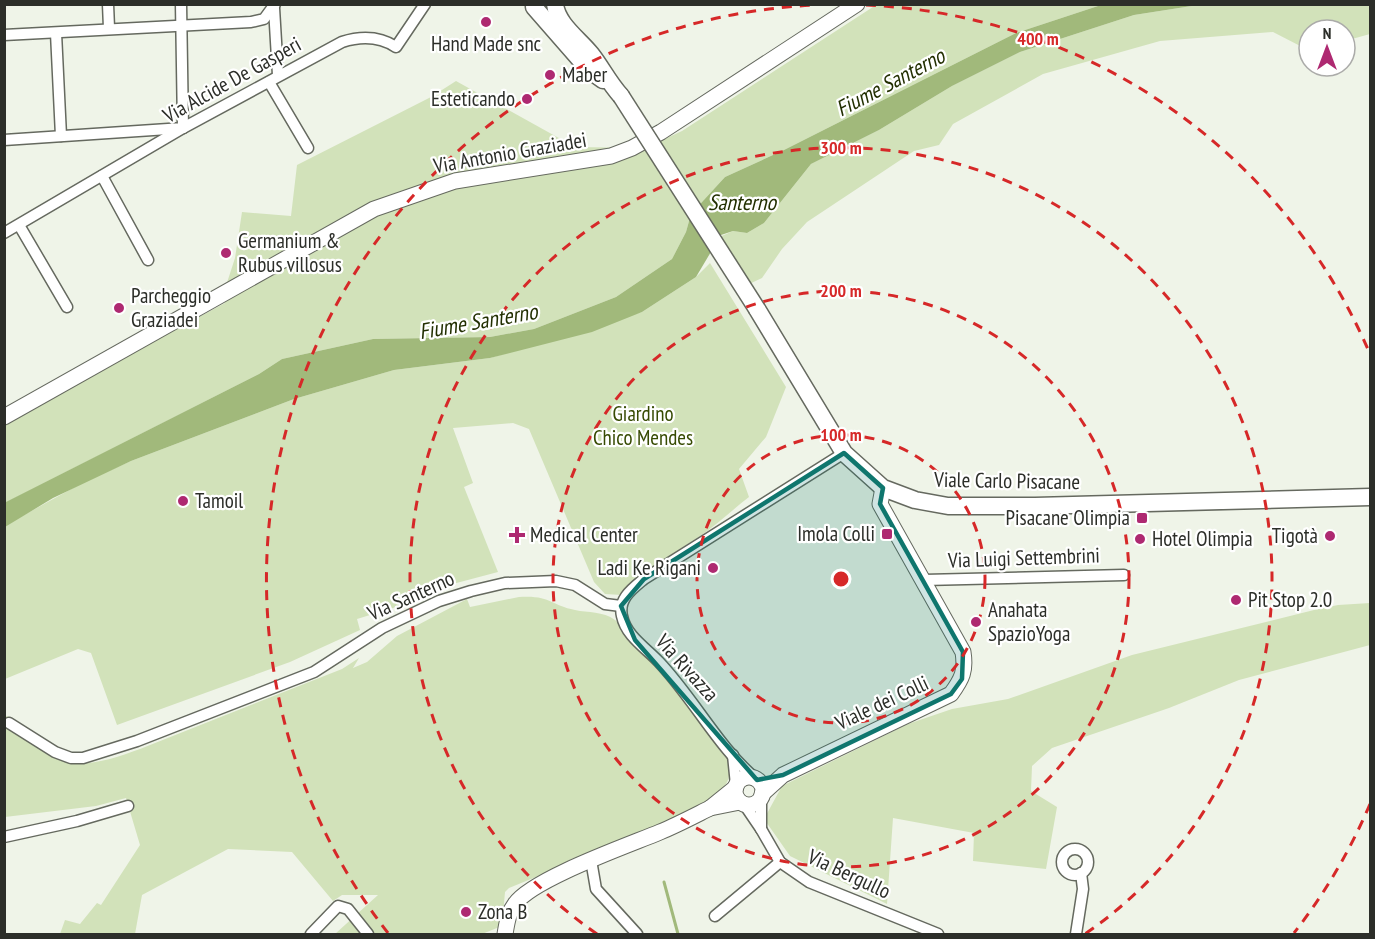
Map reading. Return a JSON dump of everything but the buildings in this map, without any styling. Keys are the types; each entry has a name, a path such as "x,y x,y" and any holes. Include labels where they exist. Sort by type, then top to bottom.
{"main road":[{"name":"Viale Carlo Pisacane","path":"555,4 555,11 589,51 621,96 757,309 844,453 883,488 915,500 948,506 1164,504 1371,497"},
{"name":"Viale Carlo Pisacane","path":"534,5 589,70 610,83"},
{"path":"563,40 580,53 589,51"}],"street":[{"path":"108,4 109,28"},
{"path":"4,140 183,128 181,4"},
{"name":"Via Alcide De Gasperi","path":"4,233 183,128 357,37 387,41 396,47 425,4"},
{"name":"Via Antonio Graziadei","path":"4,417 374,209 455,181 510,170 590,161 632,148 661,132 857,4"},
{"path":"4,35 251,22 264,20 274,6"},
{"path":"274,6 273,79 308,148"},
{"path":"56,33 61,136"},
{"path":"102,176 148,260"},
{"path":"19,225 67,307"},
{"path":"621,606 631,590 644,579 844,453"},
{"name":"Viale dei Colli","path":"759,788 951,694 966,668 963,652 880,504 883,488"},
{"name":"Via Luigi Settembrini","path":"924,580 1124,575"},
{"name":"Via Santerno","path":"9,723 55,752 71,758 83,758 136,741 314,672 381,628 439,601 471,591 505,583 556,581 575,585 605,604 621,606"},
{"name":"Via Rivazza","path":"621,606 622,618 635,640 659,662 759,788"},
{"path":"732,752 739,794 753,804 759,788"},
{"path":"505,934 507,919 515,903 529,891 591,860 663,831 739,794 746,777 759,788 760,830"},
{"name":"Via Bergullo","path":"739,794 780,862 810,882 938,934"},
{"path":"4,837 77,821 128,806"},
{"path":"591,860 596,889 637,934"},
{"path":"715,916 780,862"},
{"path":"1076,934 1083,889 1080,873"},
{"path":"311,934 338,906 353,914 368,934"}],"highlighted area":[{"path":"844,453 883,488 880,504 953,629 963,652 962,679 951,694 783,775 757,780 635,640 621,606 644,579"}],"green space":[{"path":"876,5 1101,5 1016,33 784,150 725,177 691,214 686,232 672,259 616,297 534,329 490,337 373,339 282,359 259,374 5,503 4,422 225,303 223,295 235,258 242,212 291,216 297,165 431,97 456,81 575,147 645,148 682,131"},
{"path":"1198,5 1370,5 1370,34 1357,38 1357,18 1297,18 1297,44 1273,32 1160,41 1043,74 953,124 939,145 914,151 807,222 782,249 762,278 747,285 717,238 733,231 747,233 764,223 811,164 879,130 952,86 1020,52 1134,15"},
{"name":"Giardino Chico Mendes","path":"710,263 786,387 766,437 739,469 749,497 711,528 649,571 622,595 605,594 594,582 529,429 513,423 453,428 473,483 464,487 498,572 430,590 432,596 357,619 360,630 290,662 117,725 91,653 78,649 5,679 4,527 15,520 84,482 131,461 294,399 394,370 490,358 642,312 696,277"},
{"path":"519,597 538,597 567,608 606,615 615,620 674,688 722,749 728,760 729,775 719,792 682,816 607,847 571,859 553,870 509,888 505,892 502,926 482,934 335,934 378,895 342,895 333,901 292,852 228,849 142,895 135,934 60,934 65,920 80,924 97,903 101,905 140,845 126,798 96,806 5,817 4,715 12,718 9,723 69,763 105,760 140,749 342,669 359,658 353,668 367,662 397,636 467,599 470,607"},
{"path":"1370,603 1370,645 1239,680 1169,708 1052,748 1032,766 1031,791 1057,807 1046,869 973,861 974,833 893,818 887,904 790,856 764,819 782,786 908,724 952,709 1008,699 1132,655 1314,610 1338,605"}],"water":[{"name":"Santerno","path":"1101,5 1198,5 1134,15 1020,52 952,86 879,130 811,164 764,223 747,233 733,231 721,235 696,277 642,312 592,332 490,358 394,370 294,399 131,461 53,498 5,527 4,503 259,374 282,359 373,339 490,337 534,329 616,297 672,259 686,232 691,214 725,177 784,150 1016,33"}],"waterway":[{"path":"664,882 678,934"}],"place":[{"name":"Hand Made snc","path":"486,22"},
{"name":"Maber","path":"550,75"},
{"name":"Esteticando","path":"527,99"},
{"name":"Germanium & Rubus villosus","path":"226,253"},
{"name":"Parcheggio Graziadei","path":"119,308"},
{"name":"Tamoil","path":"183,501"},
{"name":"Pisacane Olimpia","path":"1142,518"},
{"name":"Imola Colli","path":"887,534"},
{"name":"Medical Center","path":"517,535"},
{"name":"Tigotà","path":"1330,536"},
{"name":"Hotel Olimpia","path":"1140,539"},
{"name":"Ladi Ke Rigani","path":"713,568"},
{"name":"Pit Stop 2.0","path":"1236,600"},
{"name":"Anahata SpazioYoga","path":"976,622"},
{"name":"Zona B","path":"466,912"}],"water label":[{"name":"Fiume Santerno","path":"890,82"},
{"name":"Fiume Santerno","path":"478,321"}]}
